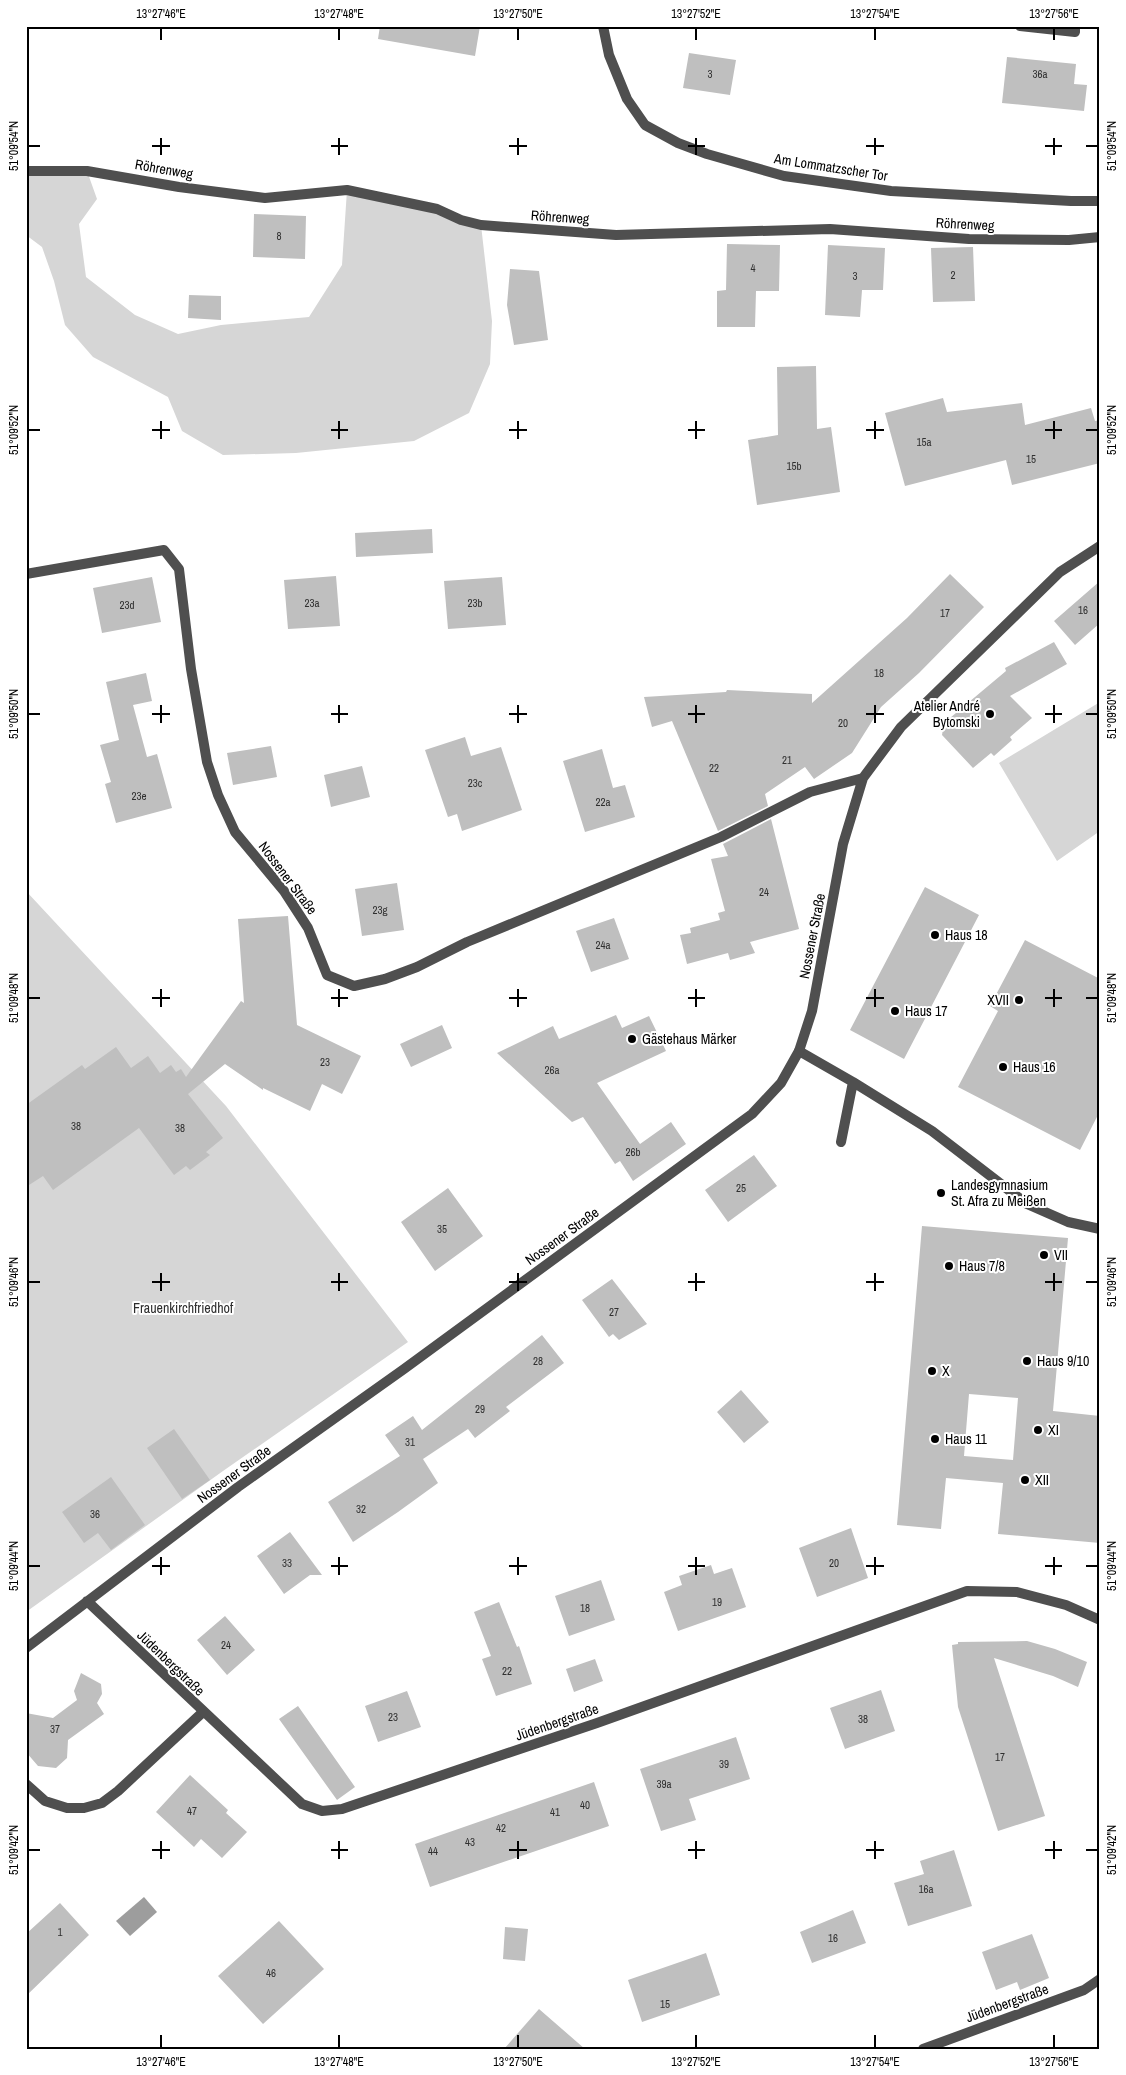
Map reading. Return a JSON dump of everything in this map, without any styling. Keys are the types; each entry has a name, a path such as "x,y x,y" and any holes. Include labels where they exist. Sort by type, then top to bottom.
{"street":[{"name":"Am Lommatzscher Tor","path":"603,26 609,55 627,99 645,125 678,143 707,154 784,176 891,191 1071,202 1100,201"},
{"path":"1020,26 1075,32 1075,26"},
{"name":"Röhrenweg","path":"26,171 87,171 179,187 265,198 347,190 437,209 461,220 481,225 616,235 830,229 968,239 1069,240 1100,237"},
{"name":"Nossener Straße","path":"26,1648 238,1487 404,1369 752,1114 780,1083 800,1051 812,1011 843,844 864,778 908,721 1060,572 1100,546"},
{"name":"Nossener Straße","path":"26,574 164,550 179,569 190,669 207,762 218,795 235,832 284,891 308,928 327,975 354,986 385,979 409,970 467,942 721,837 810,792 864,778"},
{"path":"800,1051 932,1131 1027,1204 1068,1222 1100,1230"},
{"path":"841,1142 852,1082"},
{"name":"Jüdenbergstraße","path":"87,1601 302,1804 322,1811 342,1809 597,1723 967,1591 1017,1592 1066,1605 1100,1620"},
{"path":"26,1784 45,1801 67,1808 84,1808 102,1803 118,1791 203,1712"},
{"name":"Jüdenbergstraße","path":"922,2049 1084,1990 1100,1979"}],"green space":[{"path":"26,171 87,171 97,199 79,224 86,277 135,315 178,334 221,325 309,317 342,265 347,190 481,225 492,321 490,364 469,413 414,441 296,453 223,455 182,431 168,397 93,357 65,325 54,281 42,247 26,235"},
{"path":"1100,702 1100,831 1057,861 999,763"},
{"name":"Frauenkirchfriedhof","path":"26,891 226,1106 408,1342 26,1612"}],"shaded area":[{"path":"144,1897 157,1912 130,1936 116,1921"}],"building":[{"path":"380,26 480,26 475,56 378,39"},
{"path":"689,53 736,60 730,95 683,88"},
{"path":"1007,57 1076,64 1074,84 1087,85 1084,111 1002,103"},
{"path":"254,214 306,216 305,259 253,257"},
{"path":"727,244 780,245 779,291 756,291 755,327 717,327 717,291 726,290"},
{"path":"828,245 885,248 883,290 862,290 860,317 825,315"},
{"path":"973,247 975,301 933,302 931,248"},
{"path":"510,269 539,271 548,340 514,345 507,305"},
{"path":"189,295 221,296 221,320 188,318"},
{"path":"816,366 817,429 831,427 840,492 757,505 748,440 778,435 777,367"},
{"path":"943,398 947,412 1022,403 1025,425 1091,408 1095,421 1100,420 1100,463 1012,485 1006,460 905,486 885,413"},
{"path":"432,529 433,553 356,557 355,533"},
{"path":"950,574 984,607 919,673 881,707 852,753 814,779 805,767 765,794 768,806 718,831 672,721 652,727 644,697 726,692 727,690 812,694 812,703 907,618"},
{"path":"336,576 340,626 288,629 284,580"},
{"path":"152,577 161,622 102,633 93,588"},
{"path":"502,577 506,625 448,629 444,581"},
{"path":"1100,581 1100,623 1075,645 1054,621"},
{"path":"1054,642 1067,664 1010,696 1032,718 1010,737 1012,740 994,756 991,753 973,768 942,735 944,723 1006,671 1005,668"},
{"path":"146,673 152,701 133,705 147,757 157,754 172,808 116,823 105,784 111,782 100,745 119,740 106,682"},
{"path":"465,737 471,756 501,747 522,810 462,831 457,814 448,817 425,750"},
{"path":"271,746 277,777 233,785 227,753"},
{"path":"602,749 613,788 625,785 635,817 585,832 563,761"},
{"path":"362,766 370,797 331,807 324,775"},
{"path":"771,819 799,929 750,942 755,953 730,960 728,953 687,964 680,935 691,933 690,928 720,920 718,913 725,911 711,859 728,856 723,844"},
{"path":"397,883 404,930 362,936 355,889"},
{"path":"925,887 979,915 904,1059 850,1030"},
{"path":"288,916 297,1025 361,1056 342,1094 322,1084 310,1111 263,1088 263,1090 225,1064 188,1094 223,1138 206,1152 210,1155 190,1170 186,1166 174,1175 139,1128 53,1190 43,1176 26,1187 26,1105 82,1065 85,1069 116,1047 131,1068 148,1056 160,1073 171,1065 176,1072 181,1069 186,1077 241,1001 244,1003 238,919"},
{"path":"614,918 629,959 591,972 576,931"},
{"path":"1025,940 1100,979 1100,1111 1080,1150 958,1087 998,1011 990,1006"},
{"path":"616,1015 622,1028 649,1016 666,1051 597,1083 640,1144 671,1122 686,1144 633,1181 620,1161 615,1164 583,1117 572,1122 497,1053 553,1026 559,1039"},
{"path":"442,1025 452,1048 411,1067 400,1044"},
{"path":"754,1155 777,1186 728,1222 705,1190"},
{"path":"448,1188 483,1236 435,1271 401,1222"},
{"path":"922,1226 1068,1238 1053,1411 1100,1416 1100,1543 998,1534 1003,1483 946,1478 941,1529 897,1525","holes":["969,1394 1018,1398 1013,1460 964,1456"]},
{"path":"612,1279 647,1324 619,1340 613,1334 609,1337 582,1300"},
{"path":"542,1335 564,1363 506,1407 510,1411 475,1438 468,1429 423,1459 438,1483 353,1542 328,1502 400,1456 385,1435 413,1416 422,1430"},
{"path":"741,1390 769,1422 744,1443 717,1412"},
{"path":"174,1429 210,1480 182,1499 147,1448"},
{"path":"111,1477 145,1525 111,1550 98,1533 84,1543 62,1512"},
{"path":"851,1528 868,1578 817,1597 799,1548"},
{"path":"290,1532 322,1575 310,1575 284,1594 257,1556"},
{"path":"711,1565 714,1574 732,1568 746,1607 678,1631 664,1592 682,1585 679,1576"},
{"path":"601,1580 615,1620 569,1636 555,1596"},
{"path":"499,1602 517,1647 519,1646 532,1684 496,1696 482,1659 491,1656 474,1612"},
{"path":"225,1616 255,1650 227,1675 197,1640"},
{"path":"1027,1641 1055,1649 1087,1662 1078,1687 1053,1676 994,1658 1045,1816 998,1831 958,1707 952,1645 958,1644 958,1642"},
{"path":"595,1659 603,1681 574,1692 566,1669"},
{"path":"81,1673 101,1684 102,1694 97,1703 104,1714 68,1740 67,1758 56,1768 38,1766 26,1752 26,1713 53,1718 77,1700 74,1691"},
{"path":"881,1690 895,1731 845,1749 830,1708"},
{"path":"407,1691 421,1727 378,1742 365,1706"},
{"path":"298,1706 355,1787 337,1800 279,1719"},
{"path":"736,1737 750,1779 689,1799 696,1820 661,1831 640,1769"},
{"path":"190,1775 228,1810 226,1813 247,1832 222,1858 201,1839 194,1847 156,1812"},
{"path":"594,1782 609,1826 430,1887 415,1844"},
{"path":"954,1850 972,1906 908,1926 894,1883 924,1874 920,1861"},
{"path":"60,1903 89,1935 26,1996 26,1934"},
{"path":"853,1910 866,1943 812,1963 800,1932"},
{"path":"279,1921 324,1969 263,2024 218,1976"},
{"path":"505,1927 528,1929 525,1961 503,1959"},
{"path":"1032,1934 1049,1978 1020,1990 1017,1982 996,1990 982,1952"},
{"path":"706,1953 720,1995 642,2022 628,1980"},
{"path":"539,2009 585,2049 504,2049"}],"place":[{"name":"Atelier André Bytomski","path":"990,714"},
{"name":"Haus 18","path":"935,935"},
{"name":"XVII","path":"1019,1000"},
{"name":"Haus 17","path":"895,1011"},
{"name":"Gästehaus Märker","path":"632,1039"},
{"name":"Haus 16","path":"1003,1067"},
{"name":"Landesgymnasium St. Afra zu Meißen","path":"941,1193"},
{"name":"VII","path":"1044,1255"},
{"name":"Haus 7/8","path":"949,1266"},
{"name":"Haus 9/10","path":"1027,1361"},
{"name":"X","path":"932,1371"},
{"name":"XI","path":"1038,1430"},
{"name":"Haus 11","path":"935,1439"},
{"name":"XII","path":"1025,1480"}]}
